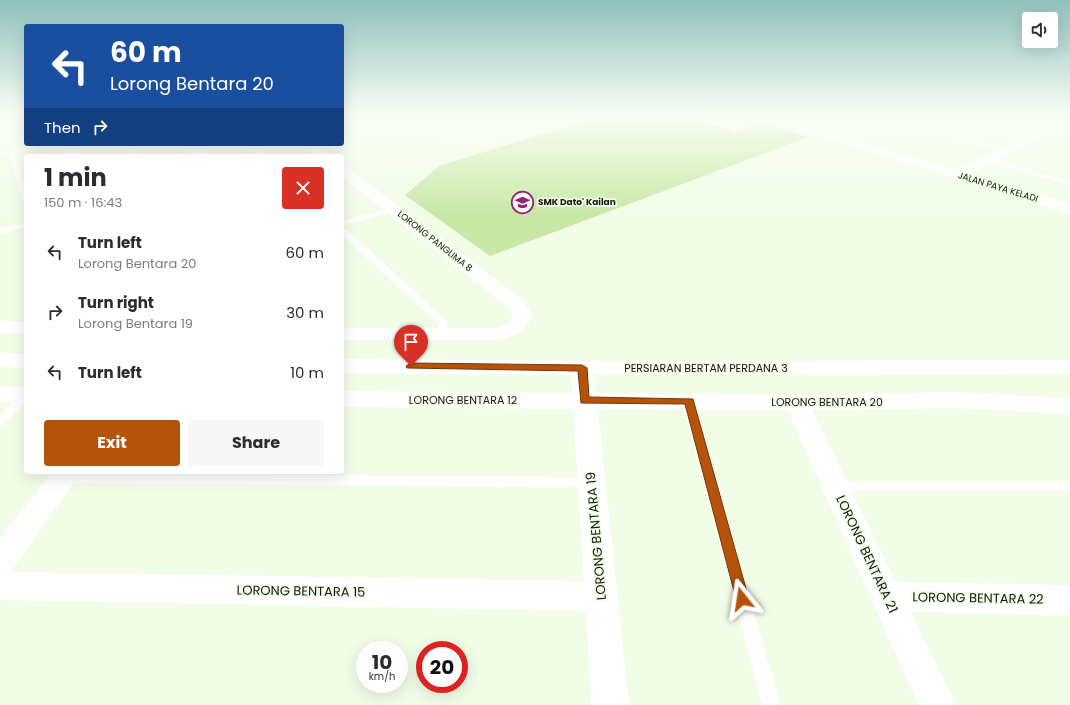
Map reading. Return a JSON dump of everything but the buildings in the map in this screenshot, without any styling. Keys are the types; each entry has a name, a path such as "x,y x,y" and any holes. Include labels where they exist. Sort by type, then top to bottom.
{"street":[{"name":"JALAN PAYA KELADI","path":"873,149 1070,209"},
{"path":"958,175 1010,149"},
{"name":"LORONG PANGLIMA 8","path":"344,172 517,305 523,316 516,327 499,334 445,335"},
{"path":"0,327 24,328"},
{"path":"344,329 445,335"},
{"path":"0,360 24,361"},
{"name":"PERSIARAN BERTAM PERDANA 3","path":"344,366 582,368 1070,367"},
{"name":"LORONG BENTARA 19","path":"582,368 610,705"},
{"path":"0,395 24,396"},
{"name":"LORONG BENTARA 12","path":"344,400 585,401"},
{"name":"LORONG BENTARA 20","path":"585,401 796,403 952,400 1070,406"},
{"name":"LORONG BENTARA 21","path":"796,403 937,705"},
{"path":"0,562 65,475"},
{"name":"LORONG BENTARA 15","path":"0,586 601,596"},
{"name":"LORONG BENTARA 22","path":"887,597 1070,600"}],"lane":[{"path":"0,153 18,149"},
{"path":"998,149 1006,151"},
{"path":"12,150 24,192"},
{"path":"987,160 1070,183"},
{"path":"344,223 393,209"},
{"path":"0,231 24,225"},
{"path":"344,232 443,323 445,335"},
{"path":"0,422 24,398"},
{"path":"689,401 771,705"},
{"path":"65,475 592,482"},
{"path":"835,486 1070,486"}],"green space":[{"path":"494,149 776,149 490,256 405,195 439,166"}],"place":[{"name":"SMK Dato' Kailan","path":"522,202"}],"route":[{"path":"411,366 582,368 585,401 689,401 742,599"}]}
